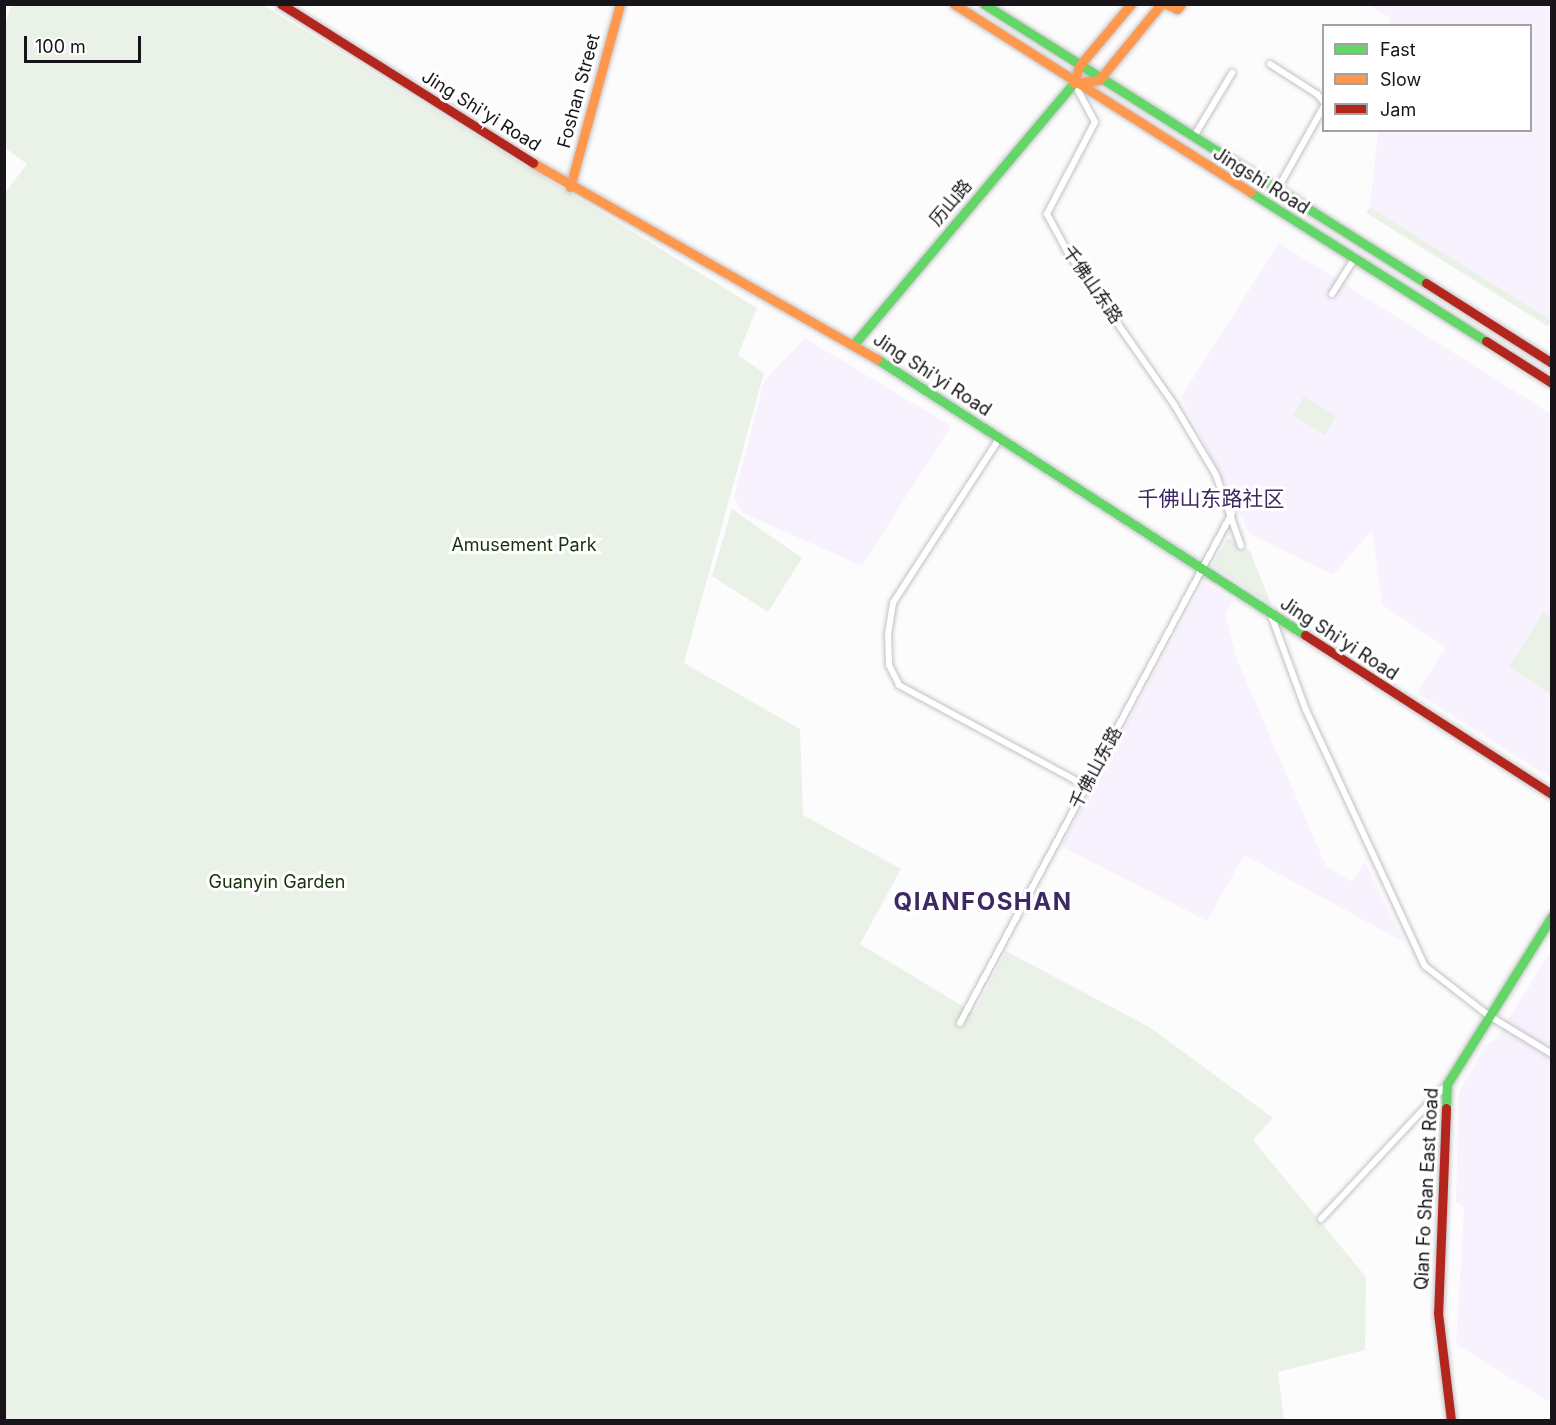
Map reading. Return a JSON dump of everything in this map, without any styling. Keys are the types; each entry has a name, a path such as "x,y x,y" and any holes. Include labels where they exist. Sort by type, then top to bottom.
{"main road":[{"name":"Jing Shi'yi Road","path":"281,4 570,187 854,344 1551,794"},
{"name":"Foshan Street","path":"570,187 620,4"},
{"name":"Jingshi Road","path":"954,4 1551,383"},
{"name":"Jingshi Road","path":"984,4 1099,80 1551,363"},
{"path":"1131,4 1079,66 1074,82 1099,80 1161,4"},
{"path":"1166,4 1177,9 1181,4"},
{"name":"历山路","path":"854,344 1074,82"},
{"name":"Qian Fo Shan East Road","path":"1451,1420 1438,1313 1447,1084 1551,916"}],"street":[{"path":"1270,64 1317,94 1322,102"},
{"path":"1193,138 1232,73"},
{"name":"千佛山东路","path":"1074,82 1095,122 1047,214 1066,251 1175,406 1216,475 1232,513 1241,546"},
{"path":"1277,191 1322,106"},
{"path":"1332,294 1354,259"},
{"path":"999,439 893,603 889,665 900,685 1086,786"},
{"name":"千佛山东路","path":"960,1023 1232,513"},
{"path":"1271,615 1306,710 1419,957 1425,966 1488,1015 1551,1054"},
{"path":"1321,1219 1447,1084"}],"shaded area":[{"path":"1368,5 1551,5 1551,322 1370,207 1378,132 1532,132 1532,24 1388,24 1389,17"},
{"path":"1279,243 1551,414 1551,778 1417,693 1446,647 1382,605 1372,530 1333,575 1250,534 1181,397"},
{"path":"805,338 951,426 862,566 743,513 734,498 764,381"},
{"path":"1204,582 1233,600 1225,615 1238,662 1326,866 1352,882 1365,862 1404,942 1244,855 1207,921 1061,846"},
{"path":"1551,951 1551,1403 1456,1344 1464,1208 1456,1202 1459,1092 1486,1044 1495,1040"}],"green space":[{"path":"12,5 263,5 757,308 738,355 764,373 684,663 800,729 803,815 901,869 860,944 974,1013 1006,951 1151,1028 1273,1118 1253,1140 1366,1277 1365,1350 1278,1372 1284,1420 5,1420 4,194 27,164 5,148 5,22"},
{"path":"1370,207 1551,320 1548,326 1366,213"},
{"path":"1304,396 1336,416 1325,435 1292,415"},
{"path":"732,509 802,558 768,612 712,576"},
{"path":"1228,538 1250,551 1271,604 1212,565"},
{"path":"1543,612 1551,618 1551,694 1509,667"}],"traffic: fast":[{"path":"984,4 1426,283"},
{"path":"854,344 1074,83"},
{"path":"1250,192 1486,341"},
{"path":"877,359 1305,635"},
{"path":"1446,1108 1447,1084 1552,916"}],"traffic: slow":[{"path":"570,187 620,4"},
{"path":"954,4 1250,192"},
{"path":"1131,4 1079,66 1074,83 1099,80 1161,4"},
{"path":"1166,4 1177,9 1181,4"},
{"path":"533,163 877,359"}],"traffic: jam":[{"path":"281,4 533,163"},
{"path":"1426,283 1552,363"},
{"path":"1486,341 1552,383"},
{"path":"1305,635 1552,794"},
{"path":"1446,1108 1438,1313 1451,1420"}],"district":[{"name":"千佛山东路社区","path":"1211,499"},
{"name":"QIANFOSHAN","path":"983,902"}],"park label":[{"name":"Amusement Park","path":"524,545"},
{"name":"Guanyin Garden","path":"277,882"}]}
